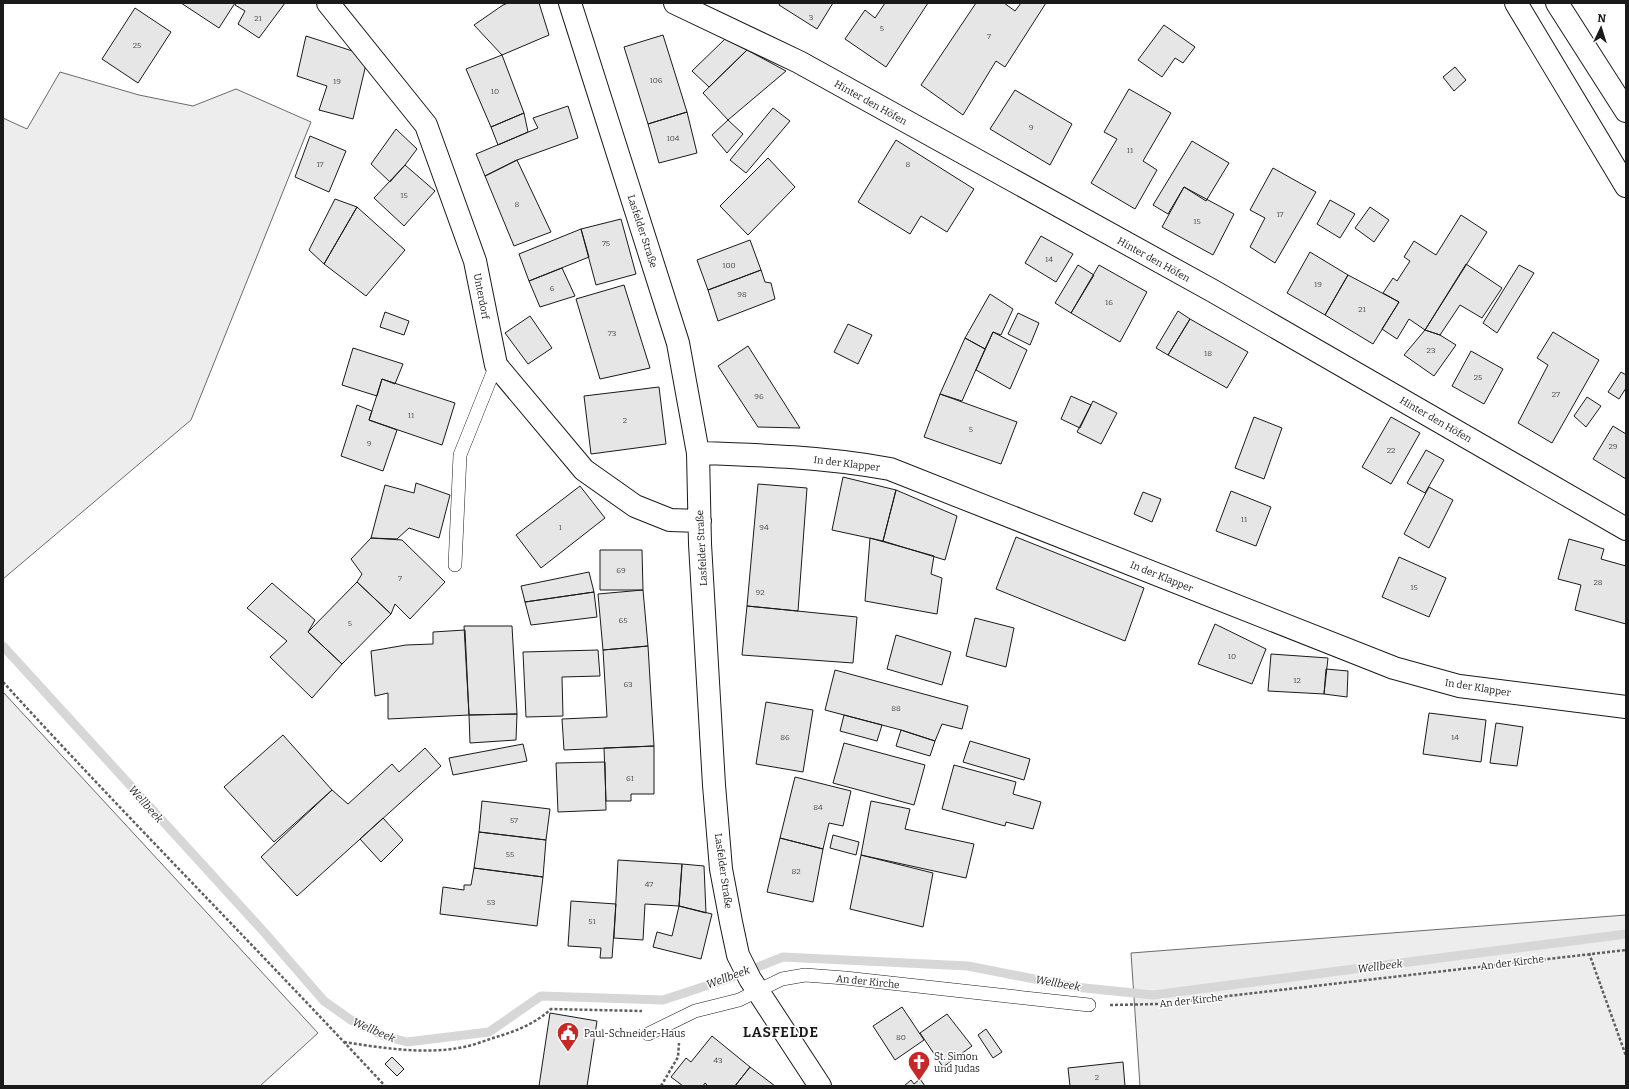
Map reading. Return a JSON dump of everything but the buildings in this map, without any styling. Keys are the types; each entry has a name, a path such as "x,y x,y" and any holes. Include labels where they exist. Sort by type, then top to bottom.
{"main road":[{"name":"Unterdorf","path":"328,3 426,125 476,261 496,365 584,470 635,506 670,520 700,521"},
{"name":"Lasfelder Straße","path":"570,3 678,343 698,453 700,521 714,777 721,869 738,955 753,985 820,1086"},
{"name":"Hinter den Höfen","path":"675,3 806,66 1213,291 1626,529"},
{"path":"1516,3 1626,186"},
{"path":"1557,3 1626,111"},
{"name":"In der Klapper","path":"698,453 776,455 858,463 890,468 1394,668 1459,686 1626,707"}],"lane":[{"path":"455,565 460,455 496,365"},
{"name":"An der Kirche","path":"648,1034 695,1012 739,1000 753,985 805,975 845,978 1089,1005"}],"path":[{"path":"3,682 79,765 385,1086"},
{"name":"An der Kirche","path":"1089,1005 1159,1004 1589,953 1626,950"},
{"path":"1589,953 1626,1056"},
{"path":"344,1042 385,1049 422,1051 463,1047 506,1034 540,1019 551,1009 669,1011 680,1019 678,1057 661,1086"}],"shaded area":[{"path":"60,72 139,95 193,106 236,89 311,122 191,420 3,579 3,118 27,129"},
{"path":"3,692 318,1033 260,1086 3,1086"},
{"path":"1626,915 1626,1086 1140,1086 1131,953"}],"waterway":[{"name":"Wellbeek","path":"3,646 264,932 324,1001 351,1020 384,1036 407,1042 489,1032 541,996 663,1000 730,978 783,957 968,966 1075,987 1153,995 1626,934"}],"place":[{"name":"Paul-Schneider-Haus","path":"568,1052"},
{"name":"St. Simon und Judas","path":"919,1082"}],"district":[{"name":"LASFELDE","path":"781,1032"}]}
